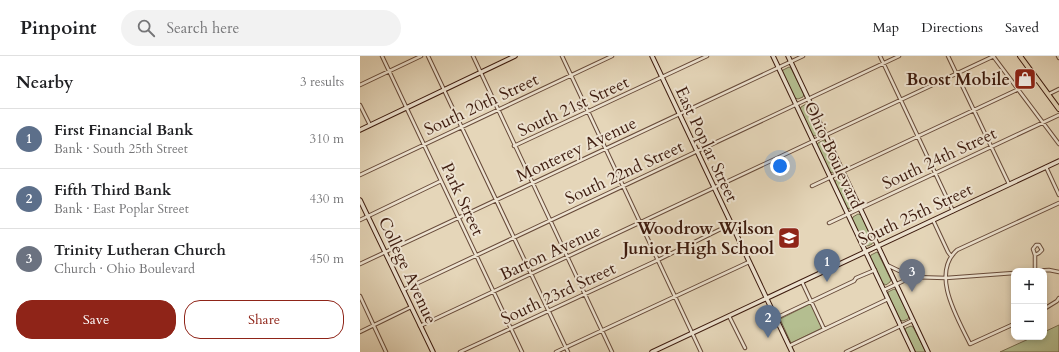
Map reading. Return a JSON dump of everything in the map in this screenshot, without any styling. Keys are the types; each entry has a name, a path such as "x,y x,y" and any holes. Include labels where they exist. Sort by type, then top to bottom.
{"main road":[{"path":"1020,56 1059,109"}],"street":[{"name":"Park Street","path":"382,56 522,352"},
{"path":"360,85 421,56"},
{"path":"428,56 495,201 568,352"},
{"path":"473,56 612,352"},
{"path":"360,130 515,56"},
{"path":"562,56 701,352"},
{"name":"South 20th Street","path":"360,175 612,56"},
{"name":"East Poplar Street","path":"652,56 696,152 792,352"},
{"name":"South 21st Street","path":"514,146 707,56"},
{"name":"Ohio Boulevard","path":"773,56 913,352"},
{"name":"Ohio Boulevard","path":"788,56 928,352"},
{"name":"Monterey Avenue","path":"360,264 803,56"},
{"path":"880,56 953,211"},
{"name":"South 22nd Street","path":"402,290 899,56"},
{"path":"948,56 1009,184"},
{"path":"993,56 1059,144"},
{"name":"Barton Avenue","path":"420,326 993,56"},
{"path":"812,186 1038,80"},
{"path":"1048,94 1059,89"},
{"path":"360,105 370,125"},
{"name":"South 24th Street","path":"829,223 1059,115"},
{"name":"South 25th Street","path":"655,351 1059,161"},
{"path":"1046,167 1059,195"},
{"path":"360,220 441,181"},
{"name":"College Avenue","path":"360,200 433,352"},
{"path":"1011,325 970,344 947,294 946,270 951,256 964,247 1059,203"},
{"path":"933,220 951,256"},
{"name":"South 23rd Street","path":"460,352 658,260 731,224"},
{"path":"1035,255 1035,268"},
{"path":"556,352 749,262"},
{"path":"887,265 912,277 946,278 1011,273"},
{"path":"775,318 875,270"},
{"path":"1047,270 1059,272"},
{"path":"884,290 912,277"},
{"path":"802,282 824,329"},
{"path":"360,296 386,352"},
{"path":"789,346 888,298"},
{"path":"1047,308 1059,298"},
{"path":"360,332 412,307"},
{"path":"729,316 745,348"},
{"path":"846,352 912,320"}],"green space":[{"path":"789,67 791,68 804,94 803,97 798,99 795,98 782,72"},
{"path":"806,104 809,105 821,131 820,134 816,136 812,135 800,109"},
{"path":"824,140 826,141 838,168 833,173 830,172 817,145"},
{"path":"841,177 843,178 856,204 855,207 850,209 847,208 835,182"},
{"path":"858,214 861,215 873,241 872,244 868,246 864,245 852,219"},
{"path":"877,252 891,280 886,285 882,283 870,257"},
{"path":"894,289 896,290 909,316 908,319 903,321 900,320 888,294 888,292"},
{"path":"810,304 815,311 822,328 791,343 780,319"},
{"path":"1059,325 1059,352 1000,352 1026,340 1047,340 1047,331"},
{"path":"911,326 913,327 926,352 915,352 905,330"}],"place":[{"name":"Boost Mobile","path":"1025,79"},
{"name":"Woodrow Wilson Junior High School","path":"789,238"},
{"name":"First Financial Bank","path":"827,282"},
{"name":"Trinity Lutheran Church","path":"912,292"},
{"name":"Fifth Third Bank","path":"768,338"}]}
